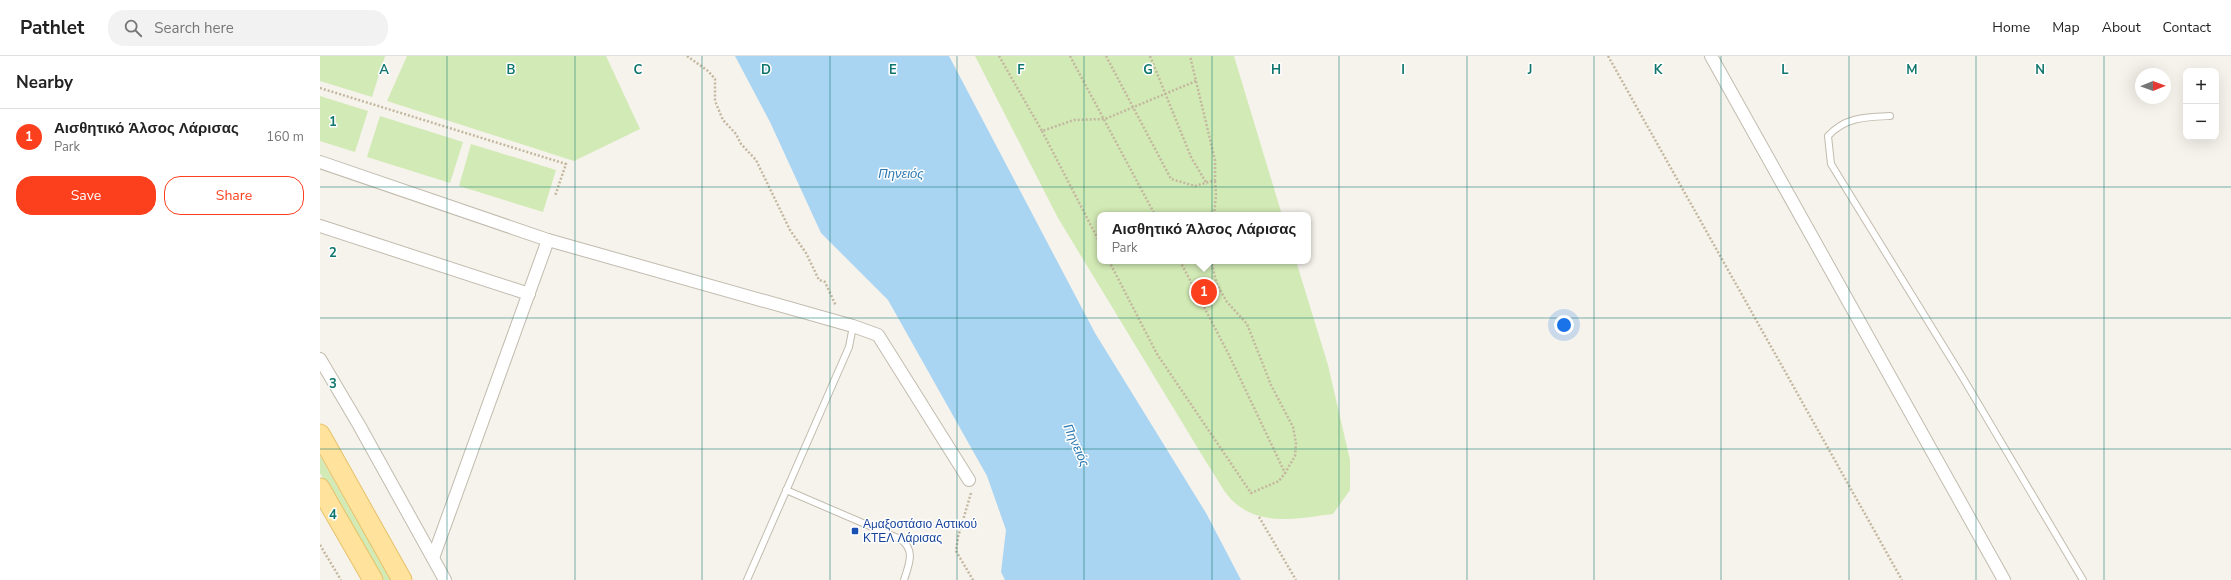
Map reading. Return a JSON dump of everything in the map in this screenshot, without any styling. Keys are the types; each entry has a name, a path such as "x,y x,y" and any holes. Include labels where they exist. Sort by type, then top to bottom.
{"main road":[{"path":"320,434 402,580"},
{"path":"320,488 373,580"}],"street":[{"path":"1710,56 2004,580"},
{"path":"320,162 548,240 870,331 882,338 969,480"},
{"path":"320,226 529,294"},
{"path":"433,558 548,240"},
{"path":"320,359 359,424 445,580"}],"lane":[{"path":"1890,116 1863,117 1837,126 1828,136 1832,164 1971,391 2083,580"},
{"path":"747,580 848,347 853,326"},
{"path":"786,490 900,539 907,544 911,551 911,560 904,580"}],"path":[{"path":"687,56 708,71 715,79 715,101 723,120 736,134 741,144 756,160 790,230 806,253 819,280 824,282 836,306"},
{"path":"1000,56 1042,131 1097,237"},
{"path":"1070,56 1153,212"},
{"path":"1106,56 1171,179 1195,186 1207,184 1215,180"},
{"path":"1150,56 1191,157 1207,184"},
{"path":"1190,56 1215,160 1214,212"},
{"path":"1608,56 1902,580"},
{"path":"1042,131 1074,120 1105,120 1196,81"},
{"path":"320,88 566,164 555,196"},
{"path":"1111,264 1157,354 1251,493 1279,481 1295,456 1296,443 1293,427 1271,385 1247,324 1227,302 1217,285 1212,264"},
{"path":"1182,264 1228,353 1285,473"},
{"path":"969,480 971,494 958,537 956,551 973,580"},
{"path":"1259,517 1296,580"},
{"path":"320,545 341,580"}],"green space":[{"path":"320,56 385,56 372,97 320,81"},
{"path":"407,56 606,56 640,129 574,161 387,101"},
{"path":"975,56 1234,56 1281,212 1097,212 1097,264 1297,264 1328,365 1350,460 1350,490 1333,514 1295,519 1270,518 1246,511 1227,495 1058,218"},
{"path":"320,96 368,111 355,152 320,141"},
{"path":"380,116 463,142 450,183 367,157"},
{"path":"471,144 556,170 543,212 459,186"},
{"path":"320,456 391,580 382,580 320,473"}],"water":[{"name":"Πηνειός","path":"735,56 949,56 1095,333 1206,513 1241,580 1005,580 1001,572 1006,530 987,476 888,300 821,233 770,122"}],"place":[{"name":"Αισθητικό Άλσος Λάρισας","path":"1204,292"},
{"name":"Αμαξοστάσιο Αστικού ΚΤΕΛ Λάρισας","path":"855,531"}]}
